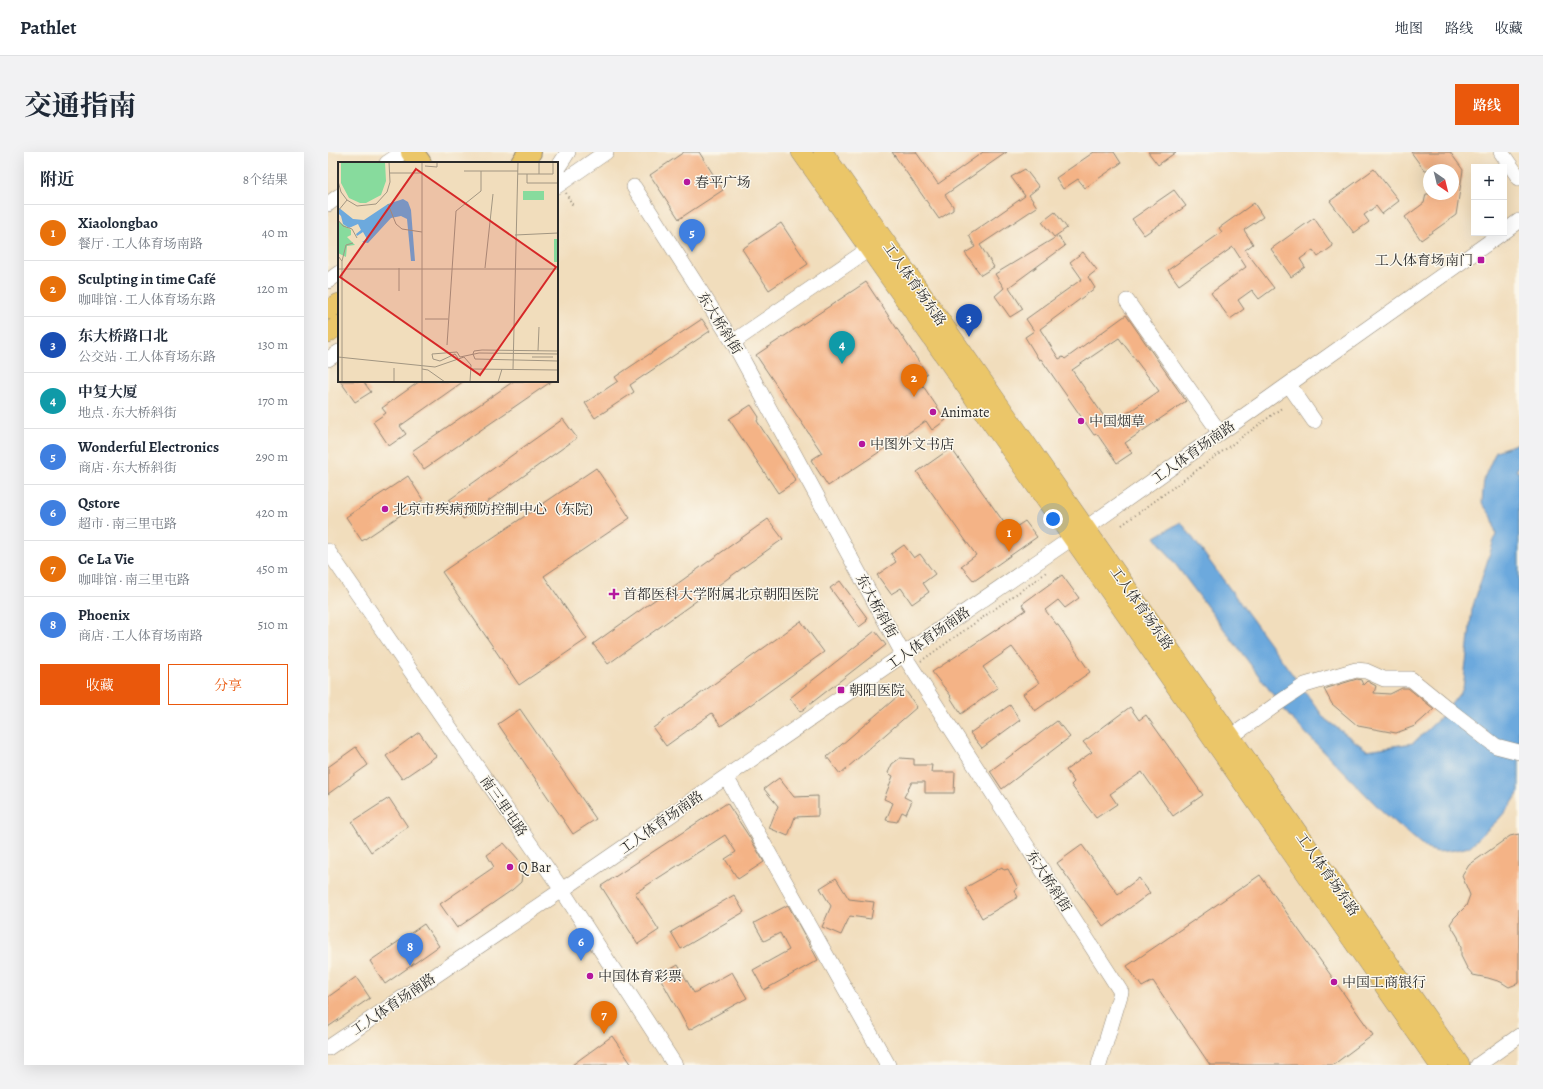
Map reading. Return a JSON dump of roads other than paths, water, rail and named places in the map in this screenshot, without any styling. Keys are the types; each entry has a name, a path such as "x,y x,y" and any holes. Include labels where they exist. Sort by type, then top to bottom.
{"highway":[{"path":"412,152 419,162"}],"main road":[{"name":"工人体育场东路","path":"801,152 869,249 1079,533 1232,736 1460,1065"},
{"name":"工人体育场东路","path":"823,152 1439,1065"},
{"path":"328,310 338,304"},
{"path":"328,333 338,326"}],"street":[{"path":"388,162 403,152"},
{"path":"558,167 568,152"},
{"path":"558,185 606,152"},
{"path":"1501,152 1519,178"},
{"name":"东大桥斜街","path":"634,187 733,342 903,654 1120,992 1099,1065"},
{"path":"328,204 338,197"},
{"name":"工人体育场南路","path":"1507,229 1519,221"},
{"name":"工人体育场南路","path":"328,1048 562,890 1079,533 1497,236"},
{"path":"733,342 869,249"},
{"path":"328,281 338,275"},
{"path":"1127,301 1220,433"},
{"path":"328,360 338,353"},
{"path":"1289,385 1314,421"},
{"name":"南三里屯路","path":"328,551 562,890 676,1065"},
{"path":"1232,736 1305,685 1356,670 1366,671 1384,679 1411,679 1496,746 1519,752"},
{"path":"726,777 888,1065"},
{"path":"1478,1065 1519,1036"}],"water":[{"path":"1519,443 1519,466 1516,471 1519,472 1519,792 1511,805 1498,820 1469,847 1438,852 1427,849 1382,811 1289,716 1155,537 1181,522 1325,719 1367,750 1413,743 1441,717 1463,689 1472,609 1496,534 1492,517 1482,503 1484,478 1496,451"}],"place":[{"name":"春平广场","path":"687,182"},
{"name":"Wonderful Electronics","path":"692,252"},
{"name":"工人体育场南门","path":"1481,260"},
{"name":"东大桥路口北","path":"969,337"},
{"name":"中复大厦","path":"842,364"},
{"name":"Sculpting in time Café","path":"914,397"},
{"name":"Animate","path":"933,412"},
{"name":"中国烟草","path":"1081,421"},
{"name":"中图外文书店","path":"862,444"},
{"name":"北京市疾病预防控制中心（东院)","path":"385,509"},
{"name":"Xiaolongbao","path":"1009,552"},
{"name":"首都医科大学附属北京朝阳医院","path":"614,594"},
{"name":"朝阳医院","path":"841,690"},
{"name":"Q Bar","path":"510,867"},
{"name":"Qstore","path":"581,961"},
{"name":"Phoenix","path":"410,966"},
{"name":"中国体育彩票","path":"590,976"},
{"name":"中国工商银行","path":"1334,982"},
{"name":"Ce La Vie","path":"604,1034"}]}
